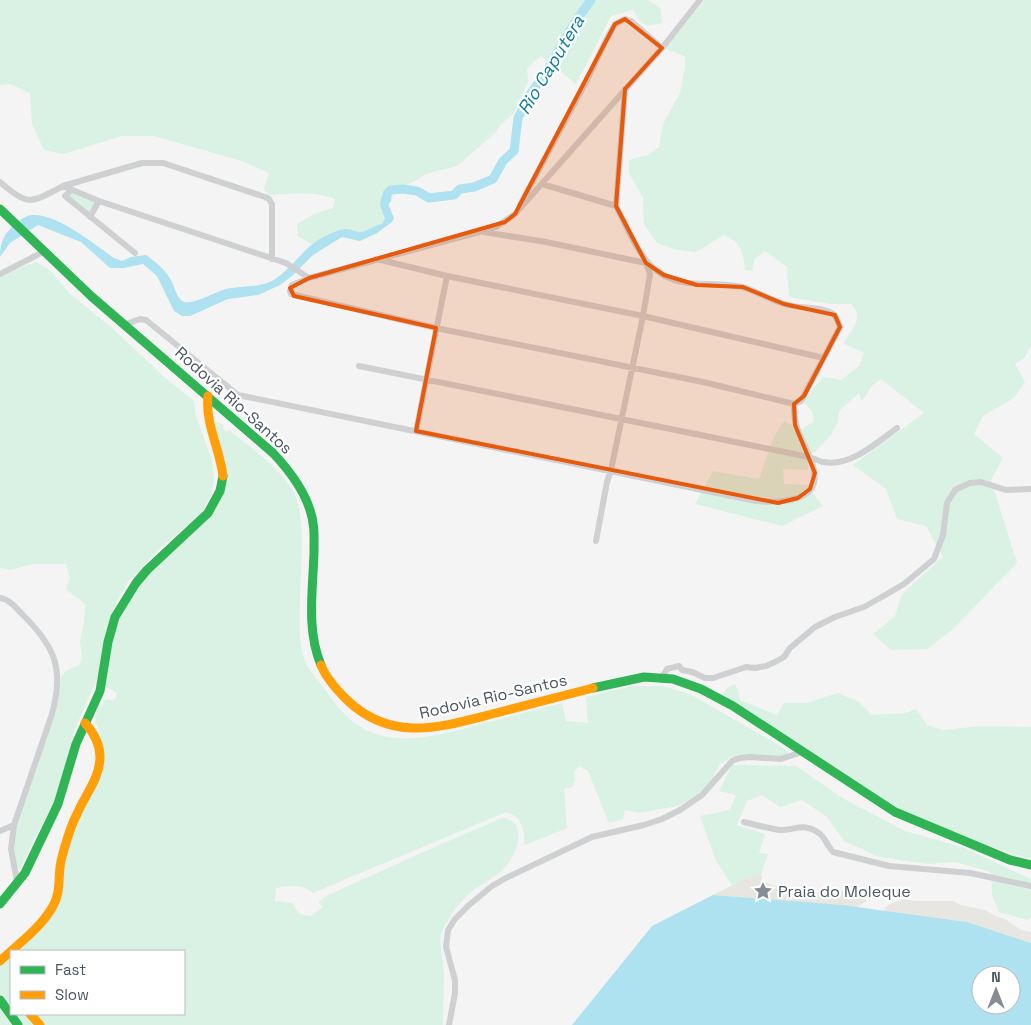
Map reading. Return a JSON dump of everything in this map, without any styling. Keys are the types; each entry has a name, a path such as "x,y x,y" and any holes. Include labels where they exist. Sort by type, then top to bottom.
{"main road":[{"name":"Rodovia Rio-Santos","path":"0,210 91,296 126,324 273,453 291,472 300,486 313,521 314,563 311,612 315,654 322,671 331,684 343,698 361,713 383,724 423,730 644,677 662,677 686,682 733,706 895,812 1010,860 1031,864"},
{"path":"0,904 25,873 58,804 76,744 100,691 108,642 115,618 136,583 147,570 183,539 208,513 220,491 222,468 209,423 208,396"},
{"path":"209,423 222,410"},
{"path":"11,950 44,918 58,895 58,871 61,857 79,808 92,787 99,767 98,742 93,731 85,723"},
{"path":"0,961 10,951"},
{"path":"0,998 10,1013"},
{"path":"31,1015 40,1025"}],"street":[{"path":"483,231 646,263 664,275 679,281 697,285 743,288 784,304 831,312 835,315 840,328 801,401 794,404 703,382 436,328 291,294 290,291 292,284 309,278 496,227 515,214 662,48 700,0"},
{"path":"515,214 615,24 625,19 631,21 662,48"},
{"path":"596,541 650,274 616,206 625,89"},
{"path":"0,182 28,201 41,198 63,186 142,163 163,163 269,199 272,204 272,259"},
{"path":"542,184 616,206"},
{"path":"63,186 99,201 286,263 309,278"},
{"path":"71,190 65,196 134,254"},
{"path":"90,217 99,201"},
{"path":"0,274 45,251"},
{"path":"378,260 643,316 824,358"},
{"path":"416,431 447,276"},
{"path":"126,324 140,319 146,320 238,395 756,501 789,502 810,489 815,473 796,425 794,404"},
{"path":"359,366 621,418 809,457 825,462 849,460 876,444 897,428"},
{"path":"662,677 667,669 679,666 682,670 702,677 713,678 746,666 755,668 777,661 784,657 790,648 815,627 835,617 864,607 904,584 934,559 943,536 947,502 952,494 962,486 981,482 1006,490 1031,489"},
{"path":"0,598 10,602 41,636 55,662 58,674 56,699 52,714 14,825 11,848 17,881"},
{"path":"701,689 702,677"},
{"path":"449,1025 455,993 454,980 446,947 448,930 454,919 492,886 592,837 644,825 680,810 702,795 732,761 750,757 780,759 802,752"},
{"path":"744,822 782,830 801,826 818,832 826,840 833,852 889,866 970,873 1031,886"},
{"path":"0,831 14,825"},
{"path":"1010,860 1031,870"}],"highlighted area":[{"path":"625,19 662,48 625,89 616,206 646,263 664,275 697,285 743,287 784,304 835,315 840,327 804,396 794,404 795,425 815,473 810,489 798,498 778,503 416,431 436,328 294,296 290,288 309,278 505,222 515,214 615,24"}],"green space":[{"path":"0,0 648,0 660,8 662,23 648,26 640,21 633,10 611,16 576,84 541,56 527,68 528,82 514,113 500,125 496,132 457,166 426,174 402,187 387,188 380,210 385,218 382,224 362,232 345,229 328,234 311,244 298,236 297,224 314,214 333,208 335,199 311,194 269,195 264,189 269,173 242,161 154,136 122,136 63,154 44,150 32,124 30,93 10,84 0,85"},
{"path":"705,0 1031,0 1031,346 1024,358 1015,364 1025,382 1014,398 983,416 974,434 1003,458 991,480 1017,563 953,629 927,649 891,650 873,634 895,616 902,594 943,557 926,526 897,519 886,489 853,465 924,413 881,379 873,385 862,401 859,393 839,411 838,422 831,435 814,453 808,451 808,470 783,469 784,484 807,485 823,506 782,526 695,504 713,471 759,479 774,436 784,421 801,430 814,421 812,411 803,401 823,377 841,380 859,366 864,353 843,343 856,324 857,314 851,304 831,304 789,297 787,267 765,251 754,259 753,271 745,270 738,245 735,241 724,235 696,252 677,250 657,243 644,224 643,198 629,173 629,160 648,155 659,147 663,124 680,93 685,68 685,57 664,49"},
{"path":"71,192 97,202 90,215 67,196"},
{"path":"36,262 51,271 70,294 111,327 163,376 194,401 196,416 212,460 214,480 211,496 200,515 161,547 127,583 115,605 97,679 75,729 57,797 20,869 17,870 12,845 21,806 58,701 61,677 66,671 79,665 82,659 80,641 85,604 66,589 70,578 66,564 33,564 10,570 0,568 0,277"},
{"path":"217,422 224,425 223,428 226,432 229,430 256,451 281,474 294,493 298,504 302,531 300,642 304,658 311,672 343,712 359,726 377,734 396,738 416,738 459,730 562,703 566,721 588,723 586,697 632,686 663,686 690,694 784,748 789,753 786,757 731,757 720,764 709,784 695,796 678,806 639,813 625,810 623,819 609,823 588,771 579,766 574,772 575,780 572,787 564,789 567,828 528,844 524,845 523,829 519,821 516,817 506,812 313,893 300,887 276,888 275,901 293,903 300,913 311,916 323,907 318,902 326,896 502,818 513,822 517,828 518,840 512,858 493,878 464,898 452,914 442,933 440,939 444,975 443,1025 0,1025 0,998 9,1000 0,994 0,965 10,955 10,1015 185,1015 185,950 15,950 55,906 67,845 87,800 101,742 100,731 95,722 97,711 106,699 112,700 116,698 117,693 105,686 110,642 122,609 140,579 193,531 225,482 212,424"},
{"path":"734,684 738,689 740,700 777,715 784,703 807,703 838,693 859,702 872,715 905,713 916,709 927,725 943,730 982,726 1031,727 1031,859 994,848 899,810 728,701 724,693 726,689"},
{"path":"732,765 796,766 844,799 905,831 962,847 1031,879 1031,917 1028,920 999,912 992,895 991,872 955,862 929,864 879,857 844,841 827,817 802,800 780,807 762,795 747,801 737,825 765,834 759,853 768,854 761,875 732,885 716,861 700,816 730,810 736,795 719,791"}],"sand":[{"name":"Praia do Moleque","path":"761,875 765,882 772,885 816,893 832,888 849,893 857,893 867,901 857,907 713,895 745,879"},
{"path":"904,899 915,901 953,901 961,905 985,910 1005,919 1021,930 1031,932 1031,943 967,922 884,911 886,906"}],"water":[{"path":"387,188 391,190 388,197 389,206 394,218 392,222 377,233 360,241 342,237 313,255 280,285 258,295 228,299 190,316 182,316 174,311 157,276 143,264 124,268 110,268 81,242 38,225 10,243 0,257 4,238 12,227 25,217 35,215 46,217 71,228 114,258 122,261 131,257 146,255 167,274 182,301 192,302 223,290 265,284 285,272 319,239 344,229 361,232 382,224 385,218 380,202"},
{"path":"713,895 842,905 967,922 1031,943 1031,1025 572,1025 652,926"}],"waterway":[{"name":"Rio Caputera","path":"387,199 387,194 391,190 403,189 417,191 429,198 454,195 460,189 474,187 493,179 503,161 514,151 518,118 529,96 546,72 575,22 591,0"}],"traffic: fast":[{"path":"0,209 91,296 273,453 295,480 304,494 313,520 312,623 313,638 321,665"},
{"path":"0,904 25,873 58,804 76,744 100,691 108,642 115,617 136,583 147,570 208,513 220,491 223,476"},
{"path":"593,688 644,677 673,679 701,689 733,706 895,812 1010,860 1031,865"},
{"path":"0,1000 10,1014"},
{"path":"11,1015 18,1025"}],"traffic: slow":[{"path":"208,396 209,417 223,476"},
{"path":"321,665 335,687 346,699 364,713 382,722 401,727 420,728 459,722 593,688"},
{"path":"12,950 36,929 56,900 61,863 68,835 98,772 100,757 98,743 85,723"},
{"path":"0,961 10,952"},
{"path":"31,1015 40,1025"}],"place":[{"name":"Praia do Moleque","path":"763,891"}]}
